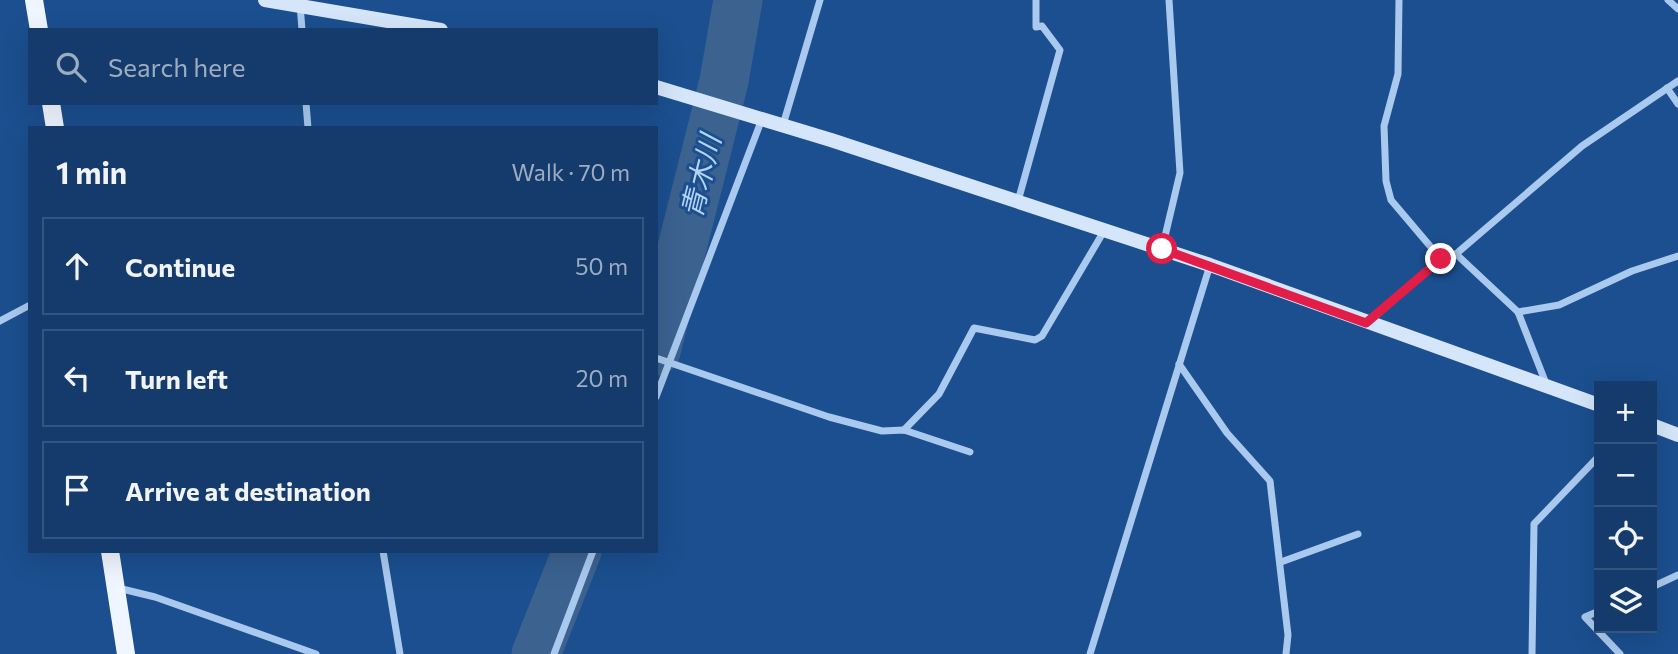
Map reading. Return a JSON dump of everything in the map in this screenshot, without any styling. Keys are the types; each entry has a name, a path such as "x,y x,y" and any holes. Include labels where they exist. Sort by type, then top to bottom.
{"main road":[{"path":"34,0 39,28"},
{"path":"265,0 300,2 431,28"},
{"path":"658,88 1018,201 1210,265 1594,403"},
{"path":"51,105 55,126"},
{"path":"1657,427 1678,435"},
{"path":"110,553 126,654"}],"street":[{"path":"783,126 820,0"},
{"path":"1018,201 1060,50 1042,26 1036,27 1037,0"},
{"path":"1162,249 1180,173 1169,0"},
{"path":"1399,0 1398,74 1384,126 1386,181 1391,200 1441,259"},
{"path":"1668,0 1678,9"},
{"path":"300,2 302,28"},
{"path":"1366,323 1441,259 1456,254 1562,162 1678,81"},
{"path":"1667,89 1678,104"},
{"path":"306,105 308,126"},
{"path":"658,392 762,120"},
{"path":"904,430 939,394 974,328 1035,340 1042,336 1105,230"},
{"path":"1456,254 1518,312 1548,387"},
{"path":"1518,312 1559,305 1632,271 1678,256"},
{"path":"1090,654 1210,265"},
{"path":"0,321 28,306"},
{"path":"658,359 829,418 882,431 904,430 970,452"},
{"path":"1179,364 1227,433 1270,481 1288,635 1286,654"},
{"path":"1532,654 1534,524 1594,461"},
{"path":"1281,562 1358,534"},
{"path":"383,553 400,654"},
{"path":"554,654 592,553"},
{"path":"1657,585 1678,575"},
{"path":"115,588 155,597 316,654"},
{"path":"1594,613 1585,617 1594,627"},
{"path":"1600,633 1620,654"}],"waterway":[{"name":"青木川","path":"658,343 724,81 738,0"},
{"name":"青木川","path":"536,654 576,553"}],"route":[{"path":"1162,249 1366,323 1441,259"}]}
